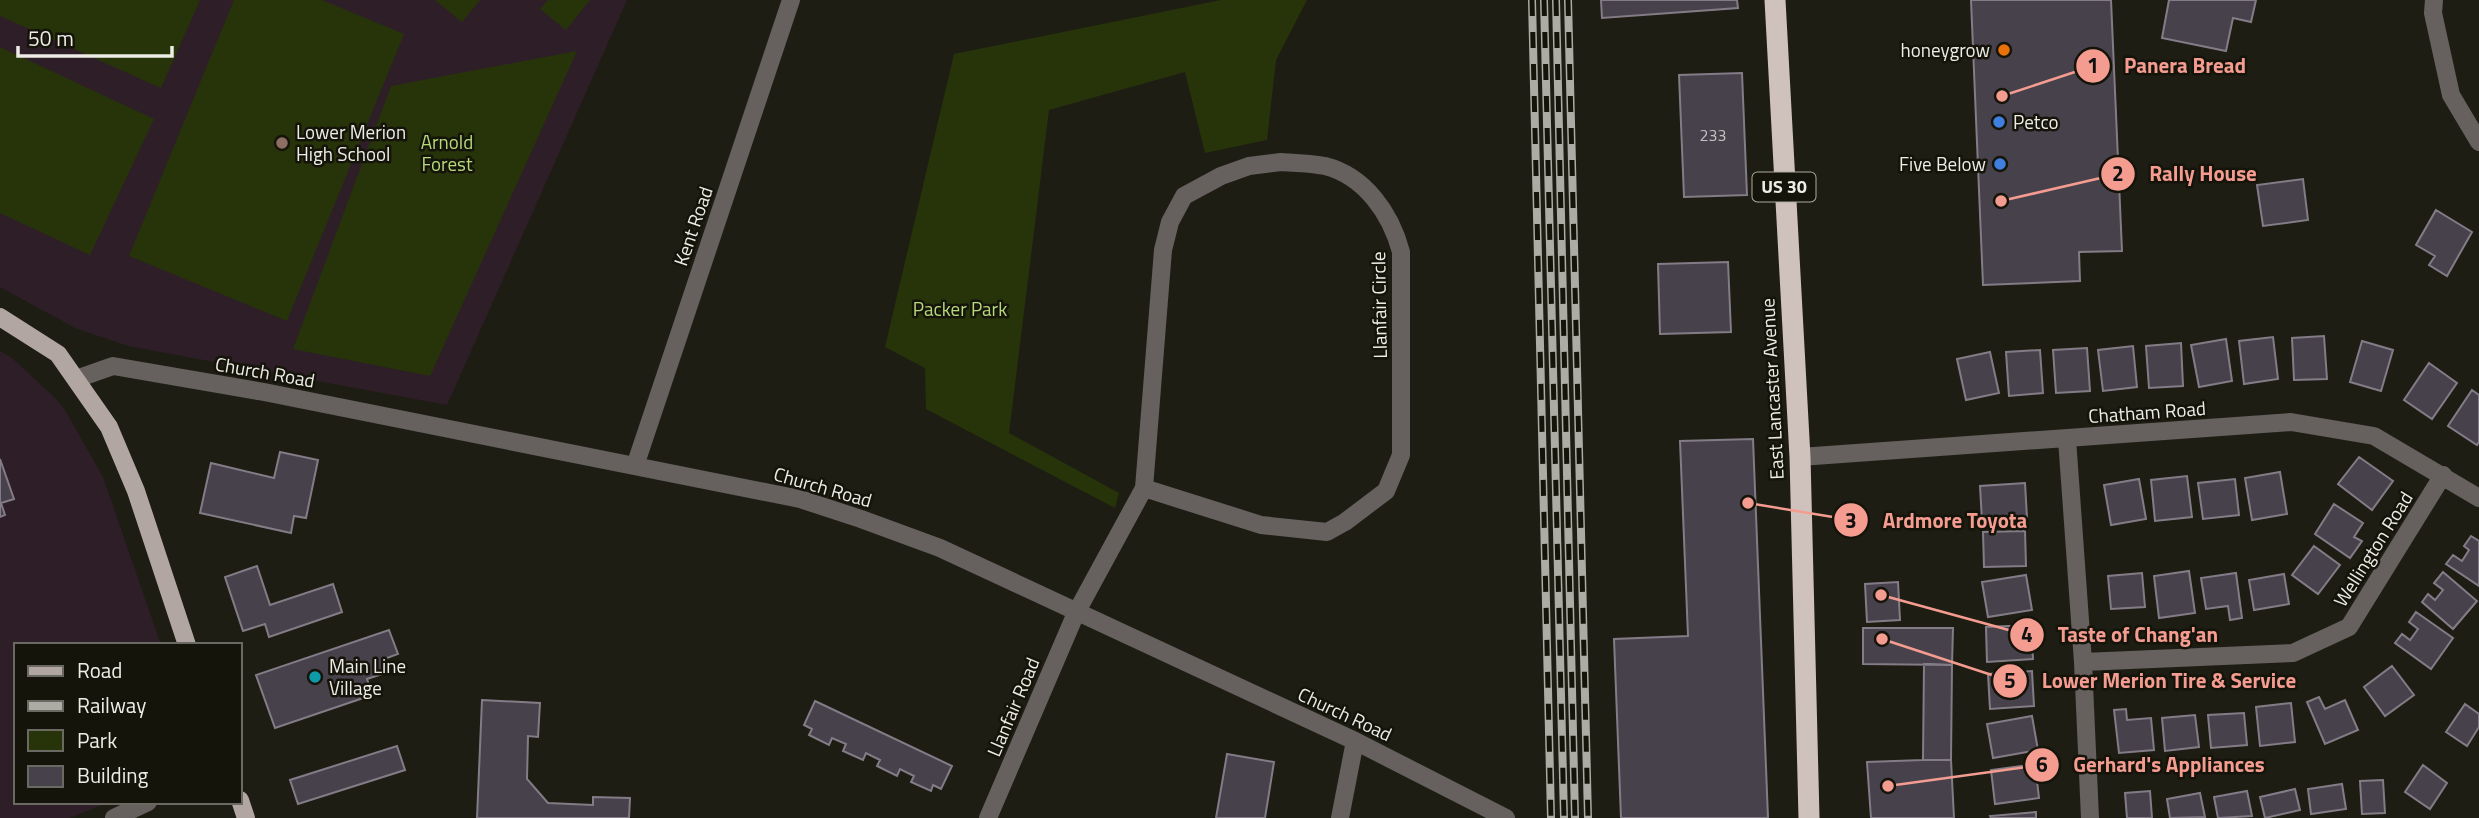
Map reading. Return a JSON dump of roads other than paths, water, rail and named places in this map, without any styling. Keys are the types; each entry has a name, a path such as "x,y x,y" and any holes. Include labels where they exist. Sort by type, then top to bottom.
{"highway":[{"name":"East Lancaster Avenue","path":"1775,0 1800,457 1808,818"}],"main road":[{"path":"0,317 58,354 109,427 136,491 186,643"}],"street":[{"name":"Kent Road","path":"635,466 791,0"},
{"path":"2434,0 2433,13 2451,95 2479,142"},
{"name":"Llanfair Circle","path":"1076,613 1143,488 1163,250 1170,222 1184,196 1221,176 1249,166 1281,162 1326,167 1364,187 1377,201 1396,234 1401,252 1401,455 1386,491 1327,532 1261,525 1143,488"},
{"name":"Church Road","path":"76,379 113,366 264,392 800,499 940,548 1355,741 1506,818"},
{"name":"Chatham Road","path":"1800,457 2291,422 2374,436 2479,498"},
{"path":"2067,439 2083,662 2090,818"},
{"name":"Wellington Road","path":"2083,662 2293,653 2349,627 2444,475"},
{"name":"Llanfair Road","path":"988,818 1076,613"},
{"path":"1340,818 1355,741"},
{"path":"114,818 144,804"}],"railway":[{"path":"1532,0 1551,818"},
{"path":"1544,0 1564,818"},
{"path":"1556,0 1575,818"},
{"path":"1568,0 1588,818"}],"place":[{"name":"honeygrow","path":"2004,50"},
{"name":"Panera Bread","path":"2002,96"},
{"name":"Petco","path":"1999,122"},
{"name":"Lower Merion High School","path":"282,143"},
{"name":"Five Below","path":"2000,164"},
{"name":"Rally House","path":"2001,201"},
{"name":"Ardmore Toyota","path":"1748,503"},
{"name":"Taste of Chang'an","path":"1881,595"},
{"name":"Lower Merion Tire & Service","path":"1882,639"},
{"name":"Main Line Village","path":"315,677"},
{"name":"Gerhard's Appliances","path":"1888,786"}],"park label":[{"name":"Arnold Forest","path":"447,153"},
{"name":"Packer Park","path":"960,309"}]}
